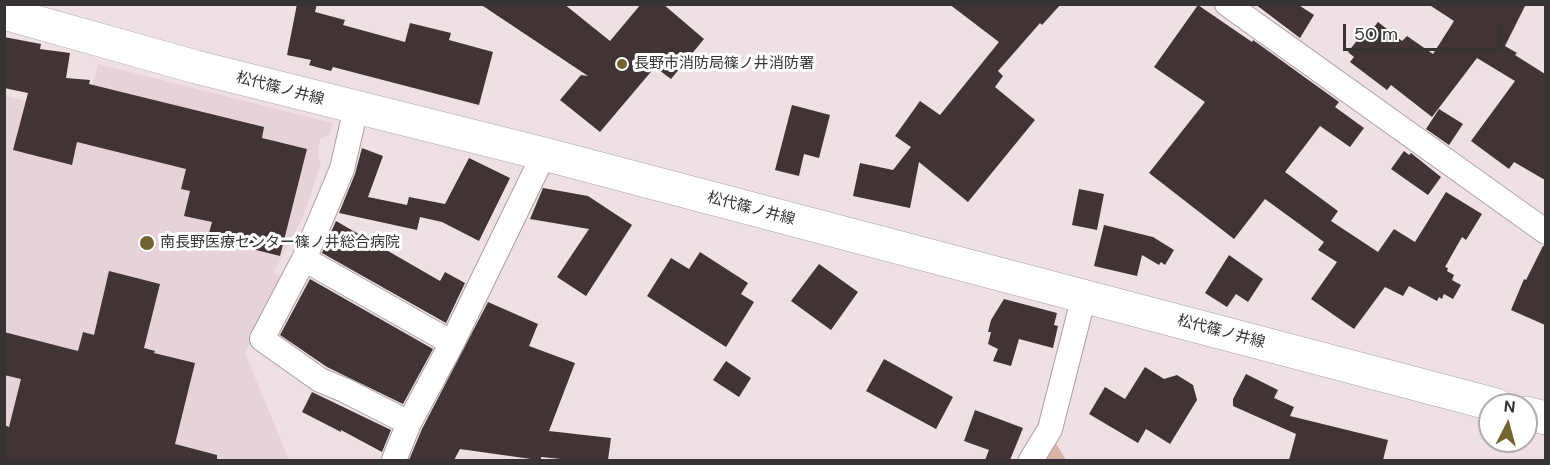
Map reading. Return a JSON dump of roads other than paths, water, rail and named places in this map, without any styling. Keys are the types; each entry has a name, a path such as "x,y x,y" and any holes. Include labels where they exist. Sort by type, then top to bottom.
{"main road":[{"name":"松代篠ノ井線","path":"4,13 196,67 544,154 1478,400"}],"street":[{"path":"1227,4 1545,232"},
{"path":"356,108 342,169 304,260 262,339 320,380 410,423"},
{"path":"394,460 410,423 452,343 544,154"},
{"path":"304,260 452,343"},
{"path":"1030,460 1050,429 1084,296"}],"place":[{"name":"長野市消防局篠ノ井消防署","path":"622,64"},
{"name":"南長野医療センター篠ノ井総合病院","path":"147,243"}]}
